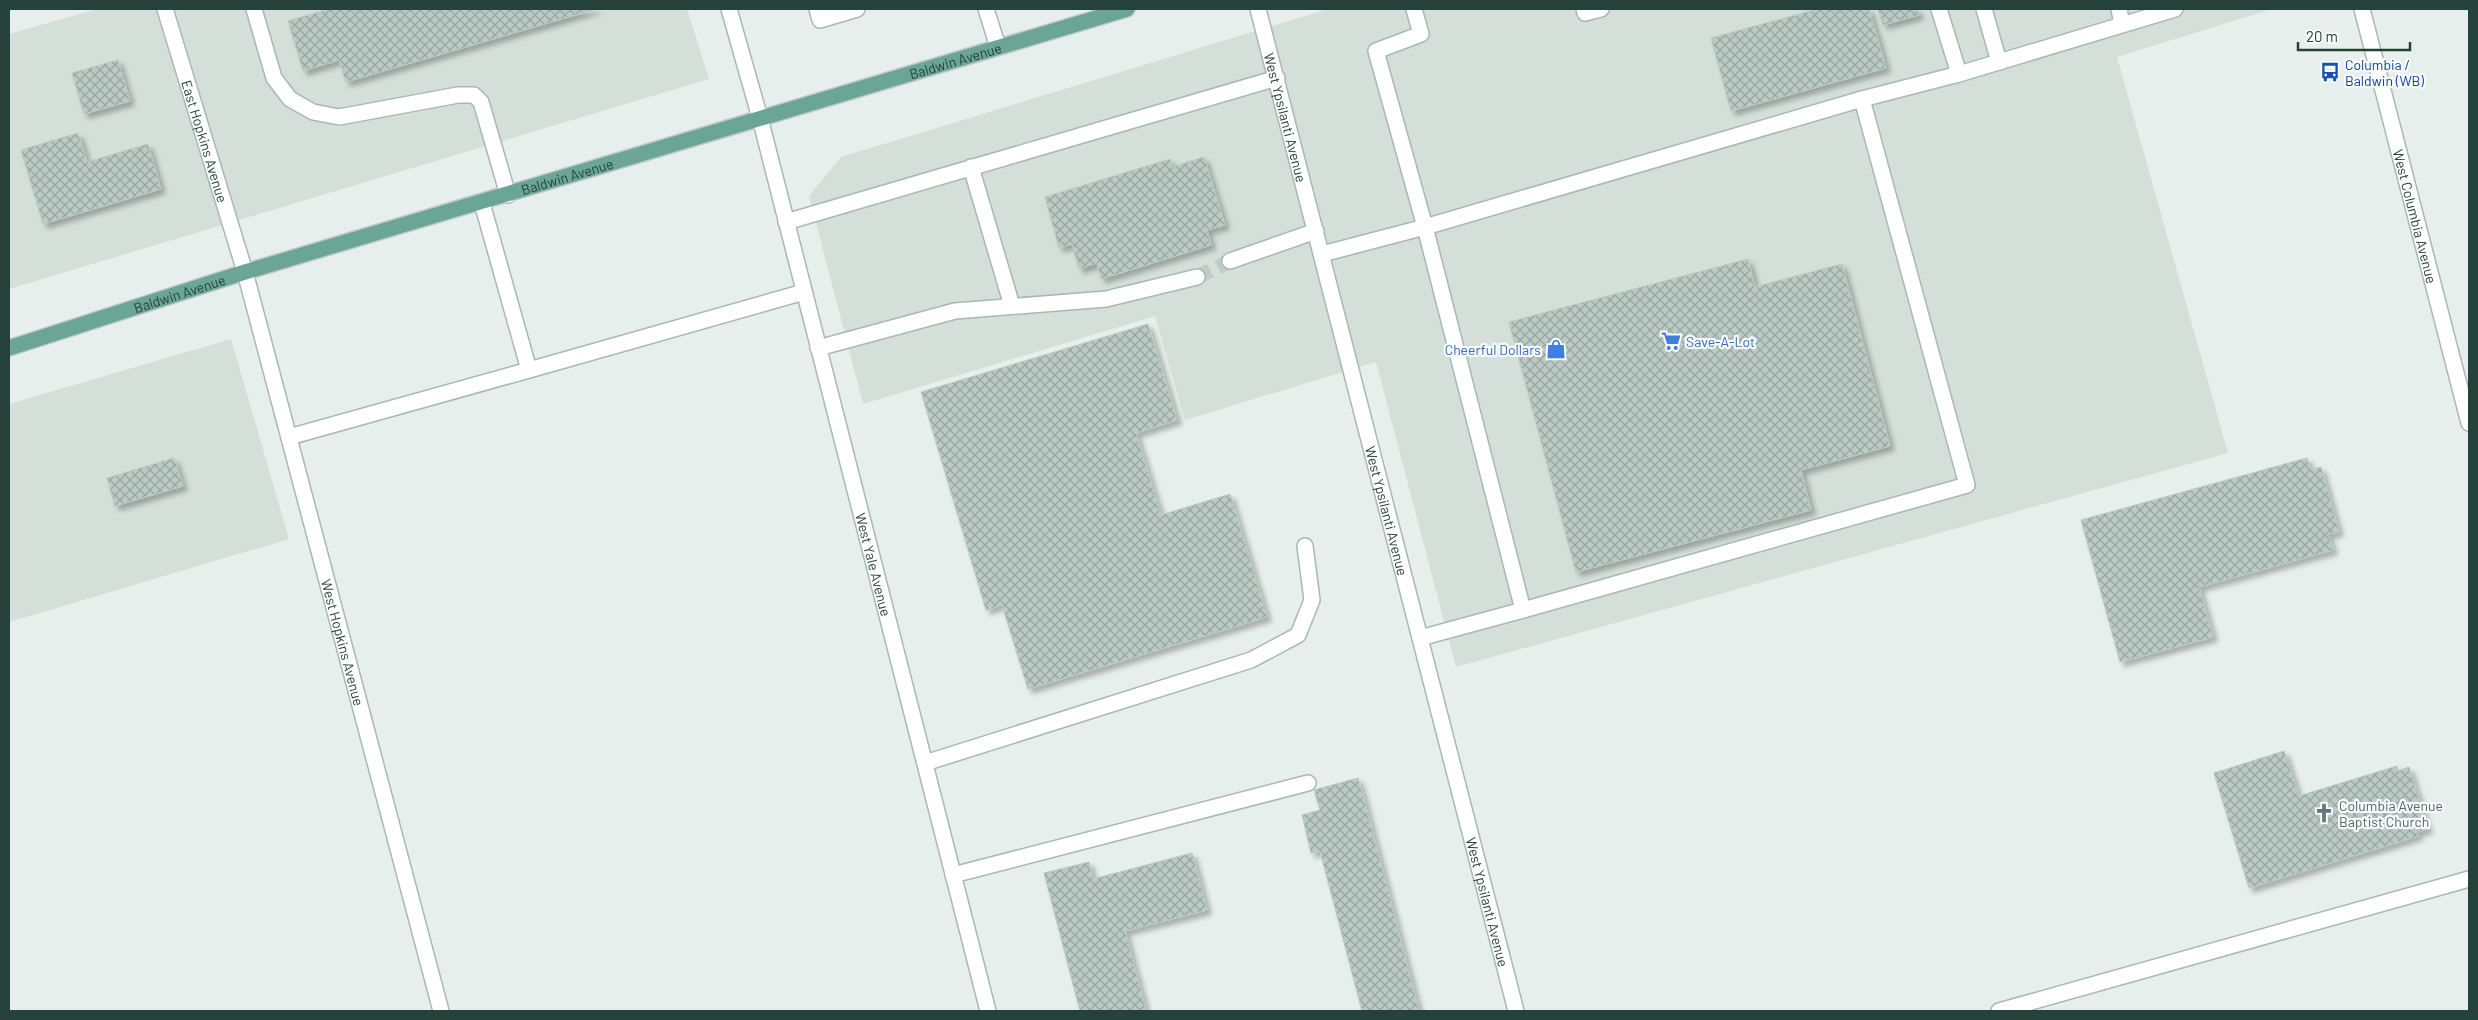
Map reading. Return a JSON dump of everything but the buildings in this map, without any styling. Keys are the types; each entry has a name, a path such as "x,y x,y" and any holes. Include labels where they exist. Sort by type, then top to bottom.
{"main road":[{"name":"Baldwin Avenue","path":"9,348 245,272 482,203 1127,9"}],"street":[{"name":"East Hopkins Avenue","path":"165,9 245,272"},
{"path":"254,9 274,78 290,99 313,112 338,117 458,95 474,95 481,102 508,195"},
{"name":"West Yale Avenue","path":"729,9 760,118 988,1011"},
{"path":"817,9 820,20 858,9"},
{"path":"986,9 998,48"},
{"name":"West Ypsilanti Avenue","path":"1258,9 1516,1011"},
{"path":"1414,9 1421,34 1376,51 1424,227 1523,610"},
{"path":"1584,9 1585,13 1601,9"},
{"path":"1939,9 1959,74"},
{"path":"1984,9 1999,62"},
{"path":"2119,9 2122,24"},
{"path":"1322,254 1424,227 1862,100 1959,74 2175,9"},
{"name":"West Columbia Avenue","path":"2362,9 2469,423"},
{"path":"786,222 1277,78"},
{"path":"1420,638 1967,485 1862,100"},
{"path":"971,167 1012,306"},
{"path":"482,203 528,370"},
{"path":"1230,261 1316,231"},
{"name":"West Hopkins Avenue","path":"245,272 441,1011"},
{"path":"818,348 955,311 1106,299 1197,277"},
{"path":"288,437 804,292"},
{"path":"925,763 1251,660 1298,635 1312,600 1305,546"},
{"path":"953,875 1308,783"},
{"path":"1999,1011 2469,878"}],"shaded area":[{"path":"97,9 687,9 709,79 9,289 9,34"},
{"path":"1328,9 2272,9 2117,57 2228,453 1456,667 1376,362 1185,420 1155,316 863,404 809,196 841,157"},
{"path":"231,339 289,539 9,622 9,404"}],"tunnel":[{"path":"1197,277 1230,261"}],"place":[{"name":"Columbia / Baldwin (WB)","path":"2330,72"},
{"name":"Save-A-Lot","path":"1671,341"},
{"name":"Cheerful Dollars","path":"1556,349"},
{"name":"Columbia Avenue Baptist Church","path":"2324,813"}]}
